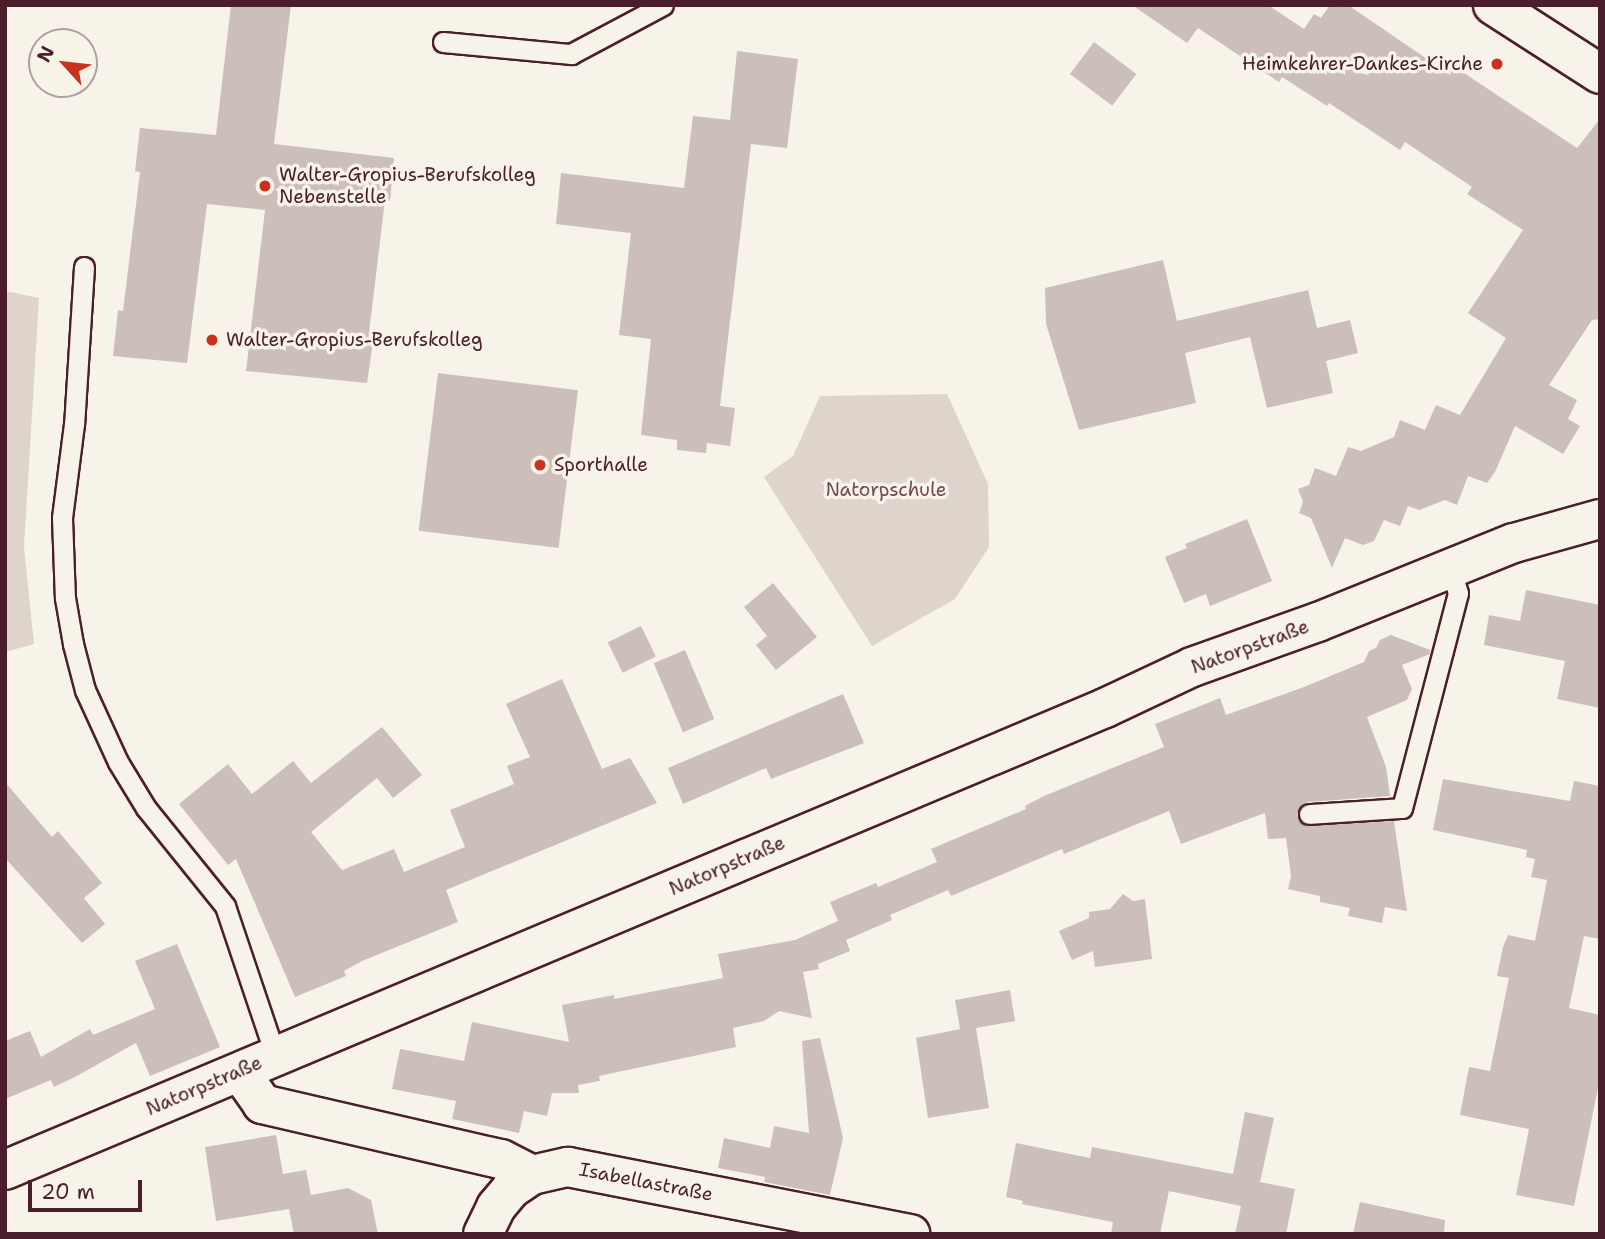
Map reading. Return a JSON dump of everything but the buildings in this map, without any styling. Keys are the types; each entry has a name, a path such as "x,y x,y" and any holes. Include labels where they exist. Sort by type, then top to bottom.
{"street":[{"path":"1493,5 1600,74"},
{"name":"Natorpstraße","path":"5,1170 1105,708 1192,667 1318,622 1514,543 1600,519"},
{"path":"240,1072 262,1104 501,1159 532,1175 511,1189 496,1207 484,1234"},
{"name":"Isabellastraße","path":"532,1175 568,1167 910,1234"}],"lane":[{"path":"443,42 571,54 663,5"},
{"path":"84,267 74,424 62,518 65,598 73,644 85,690 125,773 146,808 225,906 275,1055"},
{"path":"1309,814 1402,808 1458,593 1450,567"}],"green space":[{"path":"5,291 39,298 24,547 34,644 5,652"},
{"name":"Natorpschule","path":"947,394 988,484 989,547 955,599 872,646 764,477 793,456 820,396"}],"place":[{"name":"Heimkehrer-Dankes-Kirche","path":"1497,64"},
{"name":"Walter-Gropius-Berufskolleg Nebenstelle","path":"265,186"},
{"name":"Walter-Gropius-Berufskolleg","path":"212,340"},
{"name":"Sporthalle","path":"540,465"}]}
